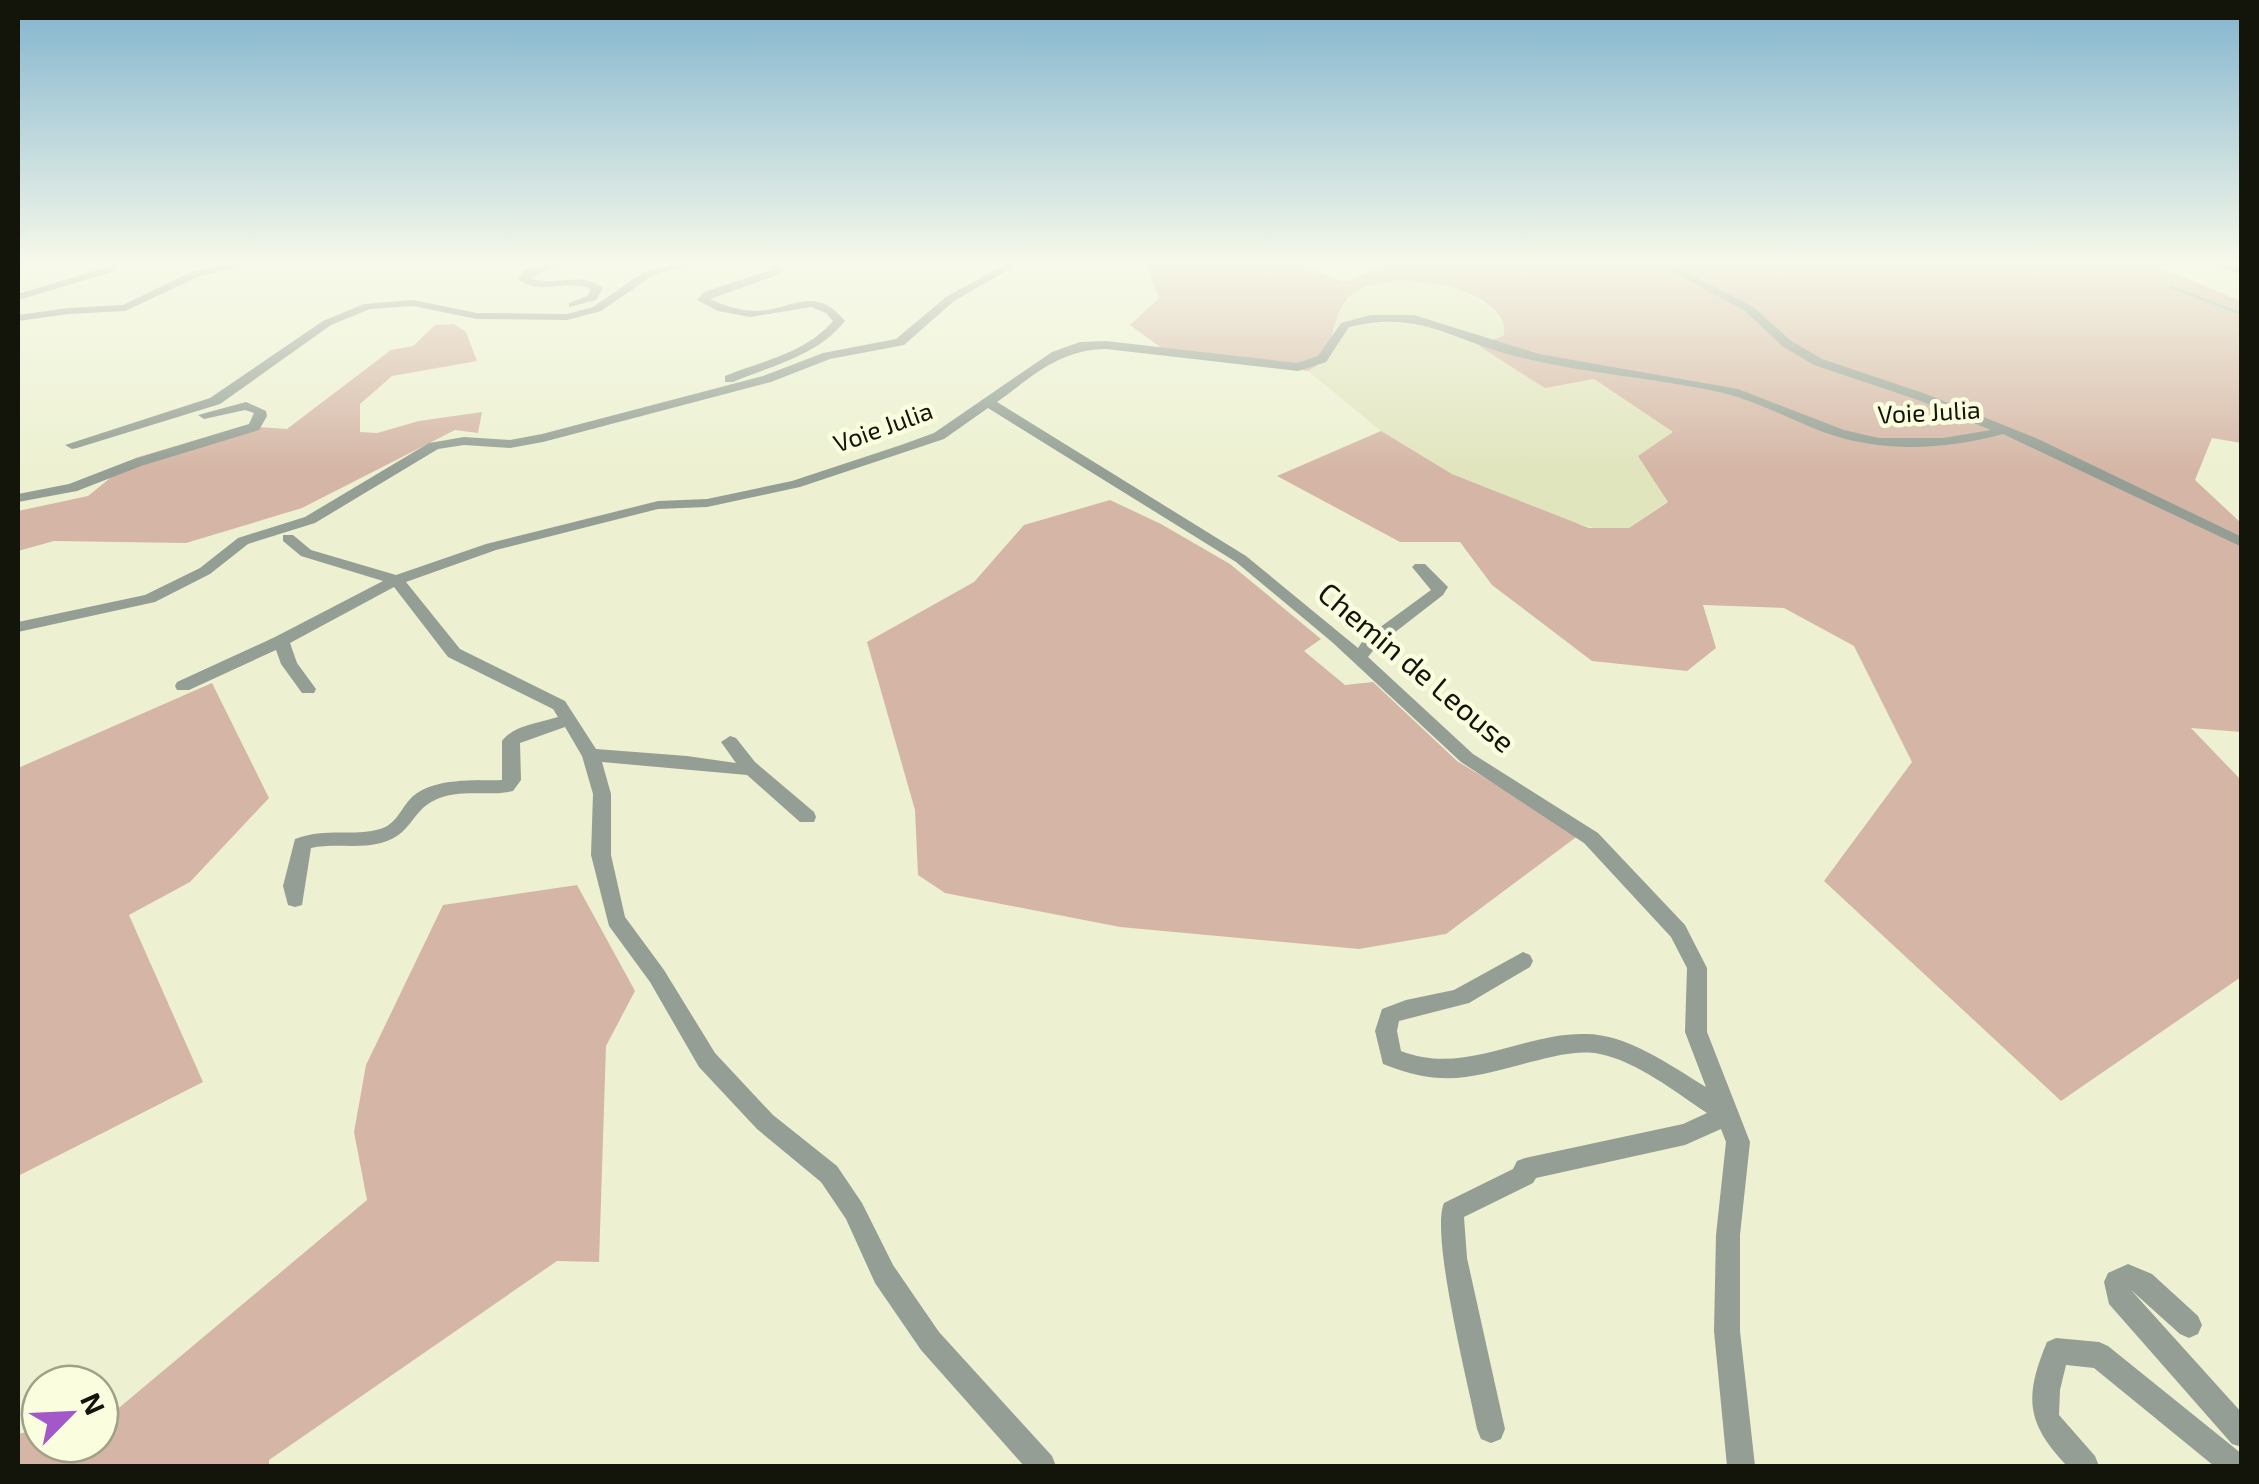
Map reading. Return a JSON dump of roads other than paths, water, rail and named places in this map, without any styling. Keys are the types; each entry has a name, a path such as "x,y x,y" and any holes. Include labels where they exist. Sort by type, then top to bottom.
{"street":[{"path":"18,498 77,490 136,463 254,427 261,416 255,408 231,408 72,445 215,401 312,332"},
{"path":"683,399 795,353 831,332"},
{"path":"22,622 150,598 205,570 243,541 285,532 434,446 464,441 522,442 766,379 828,356 900,342 911,332"},
{"name":"Voie Julia","path":"183,686 396,580 518,539 658,505 708,502 794,484 939,436 1056,355 1080,346 1106,344 1306,366 1327,354 1338,332"},
{"name":"Voie Julia","path":"1461,332 1500,349 1541,359 1754,397 1838,433 1877,442 1921,442 2004,430"},
{"path":"1774,332 1818,362 2004,430 2242,543"},
{"name":"Chemin de Leouse","path":"988,402 1241,559 1359,658 1466,758 1591,838 1664,913 1697,968 1693,1021 1738,1142 1728,1235 1727,1331 1741,1466"},
{"path":"285,532 306,553 396,580 454,653 558,704 591,756 602,794 601,855 616,920 657,976 707,1060 765,1122 829,1174 854,1210 884,1274 930,1340 1042,1466"},
{"path":"1359,658 1370,643 1438,592 1440,587 1420,567"},
{"path":"280,641 288,664 308,689"},
{"path":"295,899 293,886 302,844 313,838 392,833 420,801 435,793 507,786 512,780 511,742 517,736 566,720"},
{"path":"730,742 749,767 807,816"},
{"path":"591,756 743,770 749,767"},
{"path":"1523,960 1471,993 1447,1002 1408,1006 1390,1015 1386,1031 1391,1057 1409,1067 1477,1069 1587,1042 1623,1050 1730,1114"},
{"path":"1491,1430 1455,1258 1452,1211 1489,1196 1525,1175 1525,1170 1685,1134 1730,1114"},
{"path":"2189,1325 2143,1282 2128,1276 2117,1282 2118,1295 2242,1434"},
{"path":"2085,1466 2053,1432 2042,1409 2056,1350 2099,1355 2236,1466"}]}
